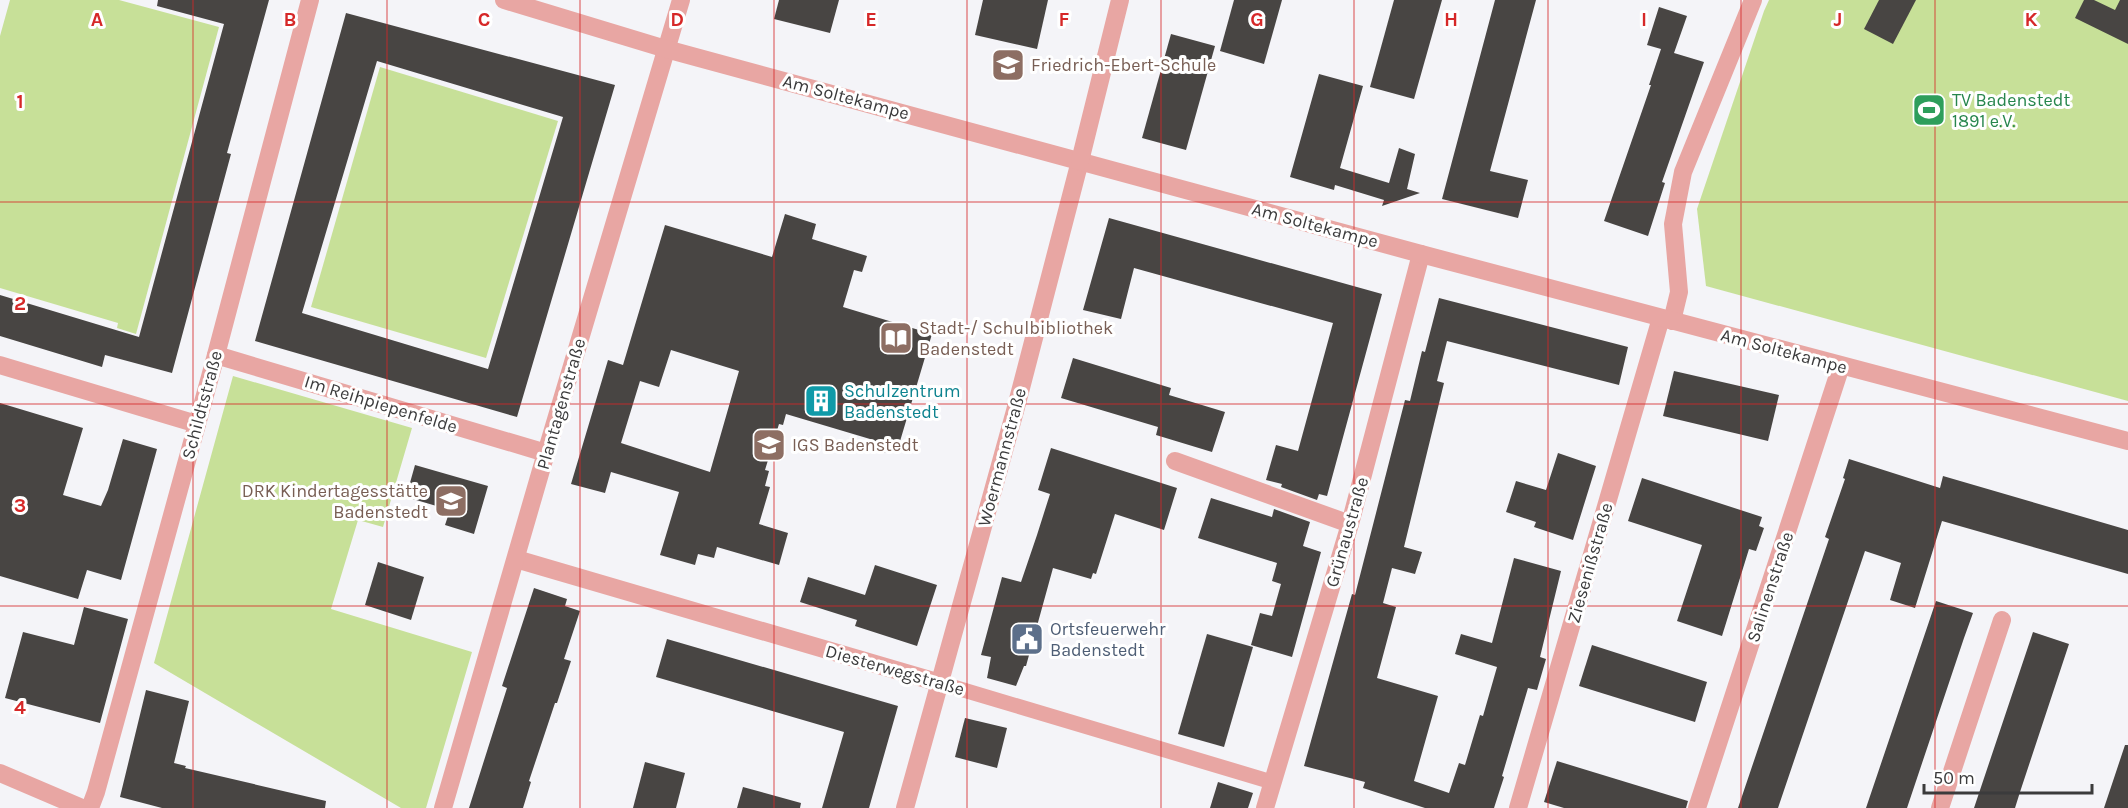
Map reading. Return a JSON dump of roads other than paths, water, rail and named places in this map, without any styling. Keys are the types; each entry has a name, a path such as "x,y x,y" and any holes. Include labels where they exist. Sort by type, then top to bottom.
{"street":[{"name":"Schildtstraße","path":"90,808 216,355 310,0"},
{"name":"Am Soltekampe","path":"504,0 666,49 1421,254 2128,441"},
{"name":"Plantagenstraße","path":"443,808 681,0"},
{"name":"Woermannstraße","path":"905,808 1018,402 1120,0"},
{"name":"Ziesenißstraße","path":"1518,808 1667,319 1679,292 1673,224 1683,172 1754,0"},
{"name":"Grünaustraße","path":"1265,808 1350,524 1421,254"},
{"name":"Im Reihpiepenfelde","path":"216,355 546,453"},
{"path":"0,365 197,424"},
{"name":"Salinenstraße","path":"1697,808 1841,366"},
{"path":"1175,461 1350,524"},
{"name":"Diesterwegstraße","path":"516,559 1272,782"},
{"path":"1940,808 2002,620"},
{"path":"0,773 82,808"}],"place":[{"name":"Friedrich-Ebert-Schule","path":"1008,65"},
{"name":"TV Badenstedt 1891 e.V.","path":"1929,110"},
{"name":"Stadt-/ Schulbibliothek Badenstedt","path":"896,338"},
{"name":"Schulzentrum Badenstedt","path":"821,401"},
{"name":"IGS Badenstedt","path":"769,445"},
{"name":"DRK Kindertagesstätte Badenstedt","path":"451,501"},
{"name":"Ortsfeuerwehr Badenstedt","path":"1027,639"}]}
